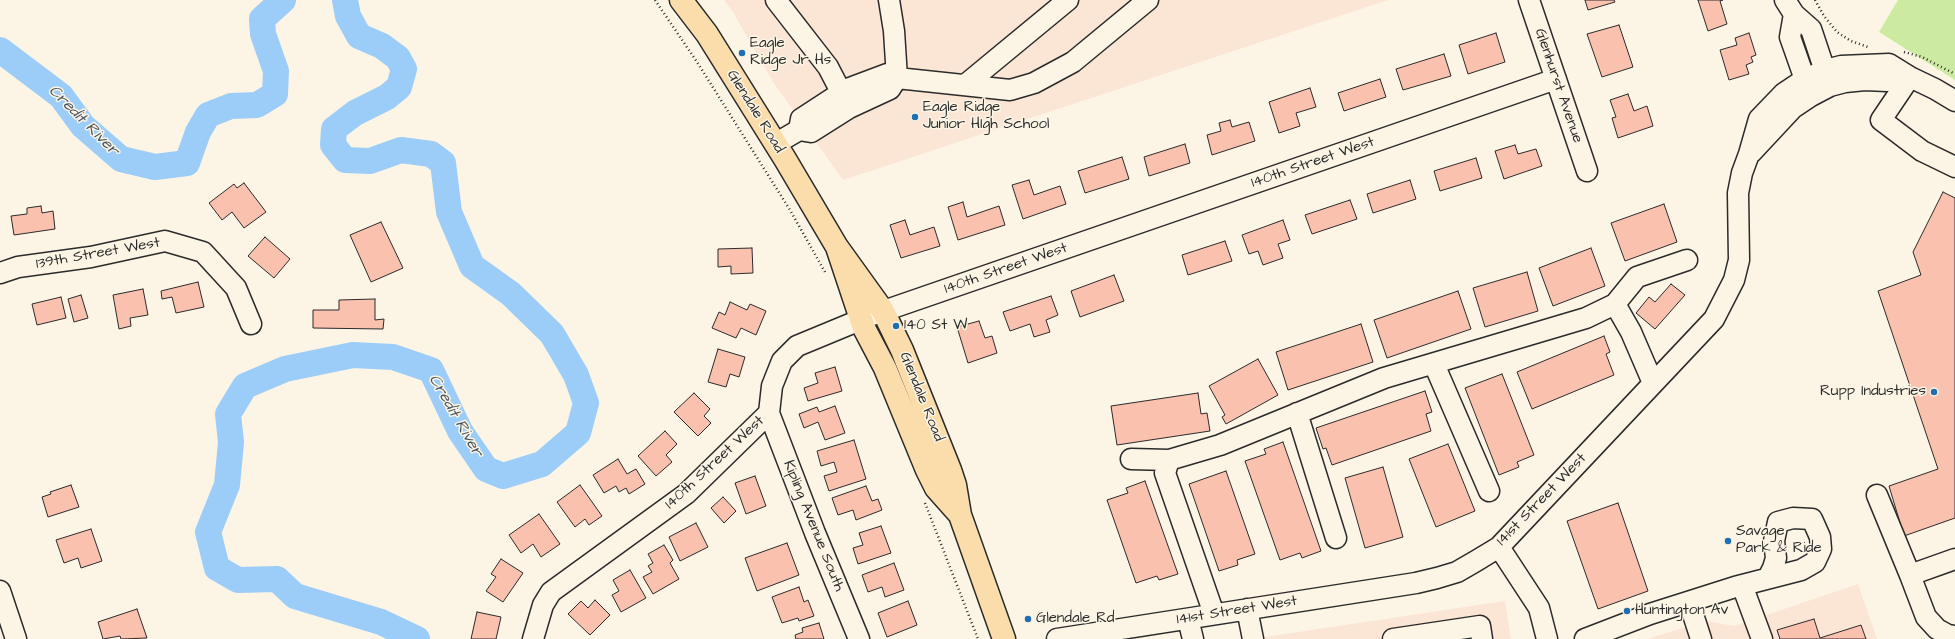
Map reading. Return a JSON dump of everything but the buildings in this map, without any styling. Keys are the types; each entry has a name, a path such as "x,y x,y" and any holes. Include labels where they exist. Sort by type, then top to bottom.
{"main road":[{"name":"Glendale Road","path":"682,0 707,34 776,144 837,247 883,312 902,350 950,470 960,515 1004,639"},
{"name":"Glendale Road","path":"837,247 861,320 885,368 936,488 960,515"}],"street":[{"path":"776,0 828,67 842,92"},
{"path":"776,144 799,130 811,132 849,108 890,89 897,78 894,31 889,0"},
{"path":"965,85 1068,0"},
{"path":"799,130 801,119 842,92 887,74 897,78 1010,90 1034,83 1072,62 1148,0"},
{"name":"Glenhurst Avenue","path":"1528,0 1588,171"},
{"path":"1790,7 1811,29 1828,78"},
{"path":"1790,7 1790,37 1808,87"},
{"name":"141st Street West","path":"1057,639 1438,578 1457,572 1499,546 1714,319 1734,280 1739,260 1738,193 1742,173 1750,154 1793,108 1808,87 1828,78 1841,66 1889,64 1910,78 1935,88 1955,101"},
{"path":"1910,78 1881,120 1922,151 1955,168"},
{"name":"140th Street West","path":"533,639 542,605 551,592 686,494 768,413 772,386 782,361 797,346 883,312 1556,79"},
{"name":"139th Street West","path":"0,273 18,267 90,257 165,241 203,252 236,288 251,324"},
{"path":"1131,459 1169,460 1220,445 1384,378 1434,364 1517,337 1586,318 1615,304 1637,277 1687,260"},
{"path":"1615,304 1631,332 1653,383"},
{"path":"1434,364 1489,491"},
{"name":"Kipling Avenue South","path":"768,413 815,533 859,639"},
{"path":"1297,413 1336,538"},
{"path":"1169,460 1165,473 1214,614"},
{"path":"1877,495 1926,617 1937,629 1948,635 1955,636"},
{"path":"1499,546 1539,608 1547,639"},
{"path":"1910,575 1955,559"},
{"path":"1585,639 1624,623 1768,578"},
{"path":"1742,585 1762,639"},
{"path":"0,592 16,639"},
{"path":"1689,602 1701,639"},
{"path":"1247,609 1253,639"},
{"path":"1188,618 1193,639"},
{"path":"1393,639 1481,632"}],"path":[{"path":"1814,0 1824,16 1837,32 1850,41 1871,48"},
{"path":"1900,51 1922,57 1955,74"}],"shaded area":[{"name":"Eagle Ridge Junior HIgh School","path":"724,0 1388,0 843,180 773,82 733,12"},
{"path":"1858,584 1877,639 1647,639 1706,621 1734,626"},
{"path":"1505,601 1511,639 1252,639"}],"green space":[{"path":"1898,0 1955,0 1955,80 1879,32"}],"waterway":[{"name":"Credit River","path":"0,50 61,96 83,126 121,159 155,167 187,163 198,132 208,115 231,106 257,105 275,94 276,71 263,34 262,19 283,0"},
{"name":"Credit River","path":"345,0 348,16 359,36 382,46 398,58 404,69 399,87 387,97 355,113 334,129 333,145 345,160 370,161 401,150 431,154 443,163 449,212 472,266 511,294 552,334 576,375 586,403 578,433 542,464 503,476 486,469 460,431 431,370 393,357 353,355 285,369 245,386 228,414 231,442 227,485 208,532 217,568 238,580 277,579 295,596 381,622 417,639"}],"place":[{"name":"Eagle Ridge Jr Hs","path":"742,53"},
{"name":"Eagle Ridge Junior HIgh School","path":"915,117"},
{"name":"140 St W","path":"896,326"},
{"name":"Rupp Industries","path":"1934,392"},
{"name":"Savage Park & Ride","path":"1728,541"},
{"name":"Huntington Av","path":"1627,611"},
{"name":"Glendale Rd","path":"1028,619"}]}
